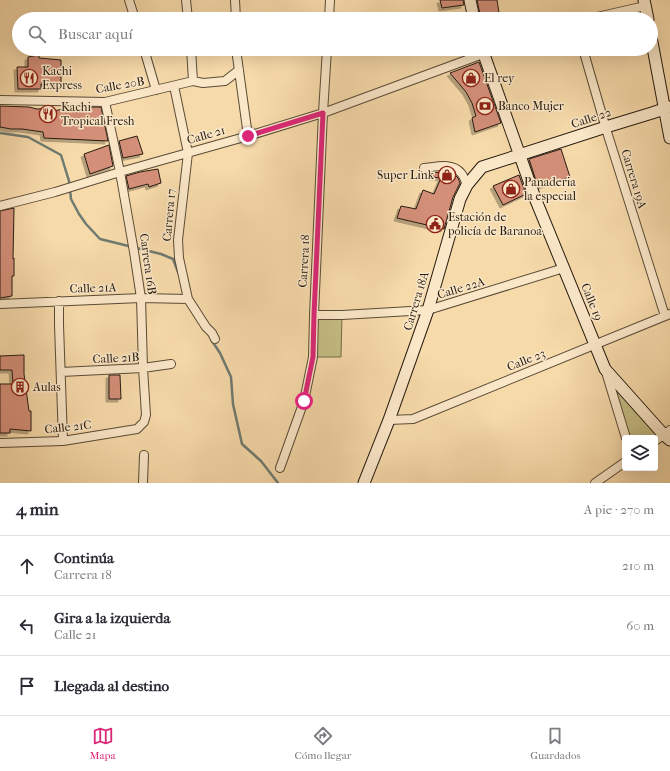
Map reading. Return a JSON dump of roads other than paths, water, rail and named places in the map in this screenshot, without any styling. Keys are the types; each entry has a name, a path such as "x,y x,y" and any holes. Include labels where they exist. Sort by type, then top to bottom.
{"main road":[{"path":"470,0 473,12"},
{"name":"Calle 19","path":"484,56 535,198 605,369 665,436"},
{"path":"655,56 667,108 670,138"},
{"name":"Calle 22","path":"520,155 667,108"},
{"name":"Carrera 18A","path":"364,483 389,420 428,310 460,198 467,184 482,167 520,155"}],"street":[{"path":"129,0 133,12"},
{"path":"186,0 187,12"},
{"path":"235,0 236,12"},
{"path":"329,12 330,0"},
{"path":"613,12 645,3"},
{"path":"146,56 156,90"},
{"path":"191,56 193,81"},
{"path":"237,56 248,136"},
{"name":"Carrera 18","path":"280,468 304,401 313,357 327,56"},
{"name":"Calle 21","path":"0,206 55,192 323,113 473,56"},
{"name":"Carrera 19A","path":"585,56 606,127 667,315"},
{"name":"Calle 20B","path":"0,100 105,102 193,81 203,83 225,81 239,70"},
{"name":"Carrera 17","path":"174,86 188,153 178,240 179,258 188,299 215,339"},
{"name":"Carrera 16B","path":"105,102 120,172 141,298 146,416 144,422 137,429"},
{"path":"424,168 452,166 461,173 467,184"},
{"name":"Calle 22A","path":"314,315 342,315 428,310 564,268"},
{"name":"Calle 21A","path":"0,304 141,298 188,299"},
{"path":"59,301 63,441"},
{"name":"Calle 23","path":"389,420 413,419 667,315"},
{"name":"Calle 21B","path":"61,372 143,368 171,364"},
{"path":"605,369 625,435"},
{"name":"Calle 21C","path":"0,443 63,441 137,429"},
{"path":"143,483 144,455"},
{"path":"595,483 622,464"}],"waterway":[{"path":"0,133 28,137 61,155 69,181 71,199 86,224 100,239 161,254 173,259 178,272"},
{"path":"212,341 220,353 231,377 233,404 242,444 261,461 278,483"}],"place":[{"name":"Kachi Express","path":"29,78"},
{"name":"El rey","path":"471,78"},
{"name":"Banco Mujer","path":"485,106"},
{"name":"Kachi Tropical Fresh","path":"48,114"},
{"name":"Super Link","path":"447,175"},
{"name":"Panaderia la especial","path":"511,189"},
{"name":"Estación de policía de Baranoa","path":"435,224"},
{"name":"Aulas","path":"20,387"}]}
